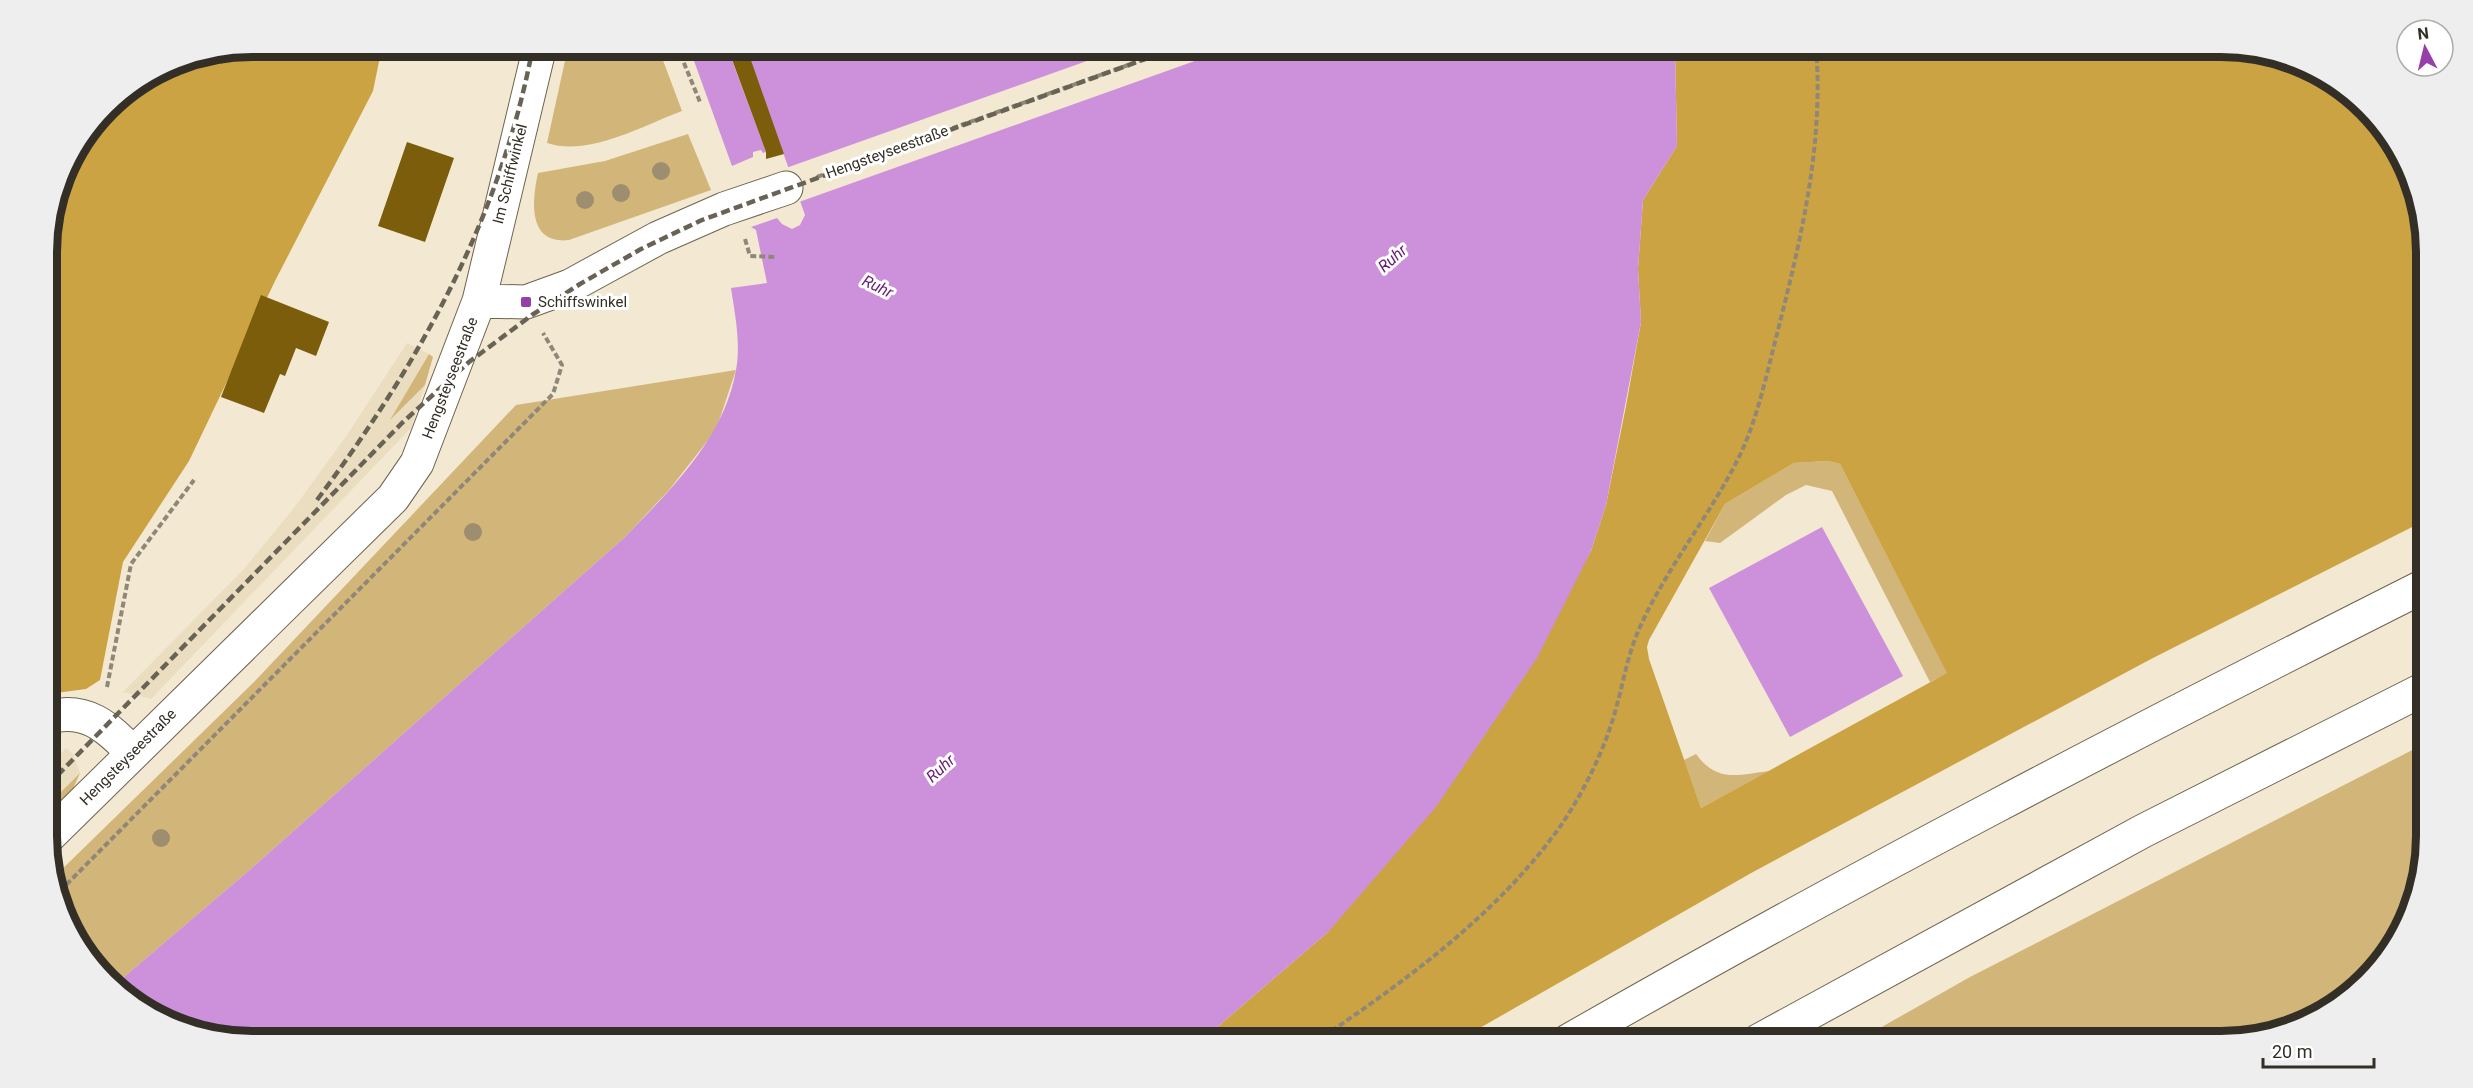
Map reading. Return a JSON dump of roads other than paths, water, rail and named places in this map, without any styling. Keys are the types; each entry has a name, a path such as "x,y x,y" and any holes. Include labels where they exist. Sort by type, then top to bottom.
{"main road":[{"name":"Im Schiffwinkel","path":"479,301 537,57"},
{"name":"Hengsteyseestraße","path":"57,828 393,498 417,463 479,301 526,302 570,286 686,226 786,188"},
{"path":"1585,1031 1739,943 2103,748 2416,590"},
{"path":"1776,1031 2143,831 2416,693"},
{"path":"57,715 94,718 132,752"}],"water":[{"path":"693,57 731,57 766,152 763,153 761,150 753,152 753,157 732,166"},
{"name":"Ruhr","path":"750,57 1675,57 1677,146 1643,200 1638,269 1641,322 1606,505 1591,551 1537,658 1436,807 1328,932 1213,1031 239,1031 189,1021 154,1005 133,991 121,980 253,867 625,537 677,481 708,441 730,395 736,370 738,339 731,288 767,283 756,230 751,227 777,218 782,224 792,229 800,225 805,215"},
{"path":"1822,527 1903,676 1790,737 1709,588"}],"railway":[{"path":"317,500 390,395 452,286 478,229 500,170 519,109 531,57"},
{"path":"57,776 402,423 469,362 532,315 641,249 702,220 1151,57"}],"place":[{"name":"Schiffswinkel","path":"526,302"}]}
